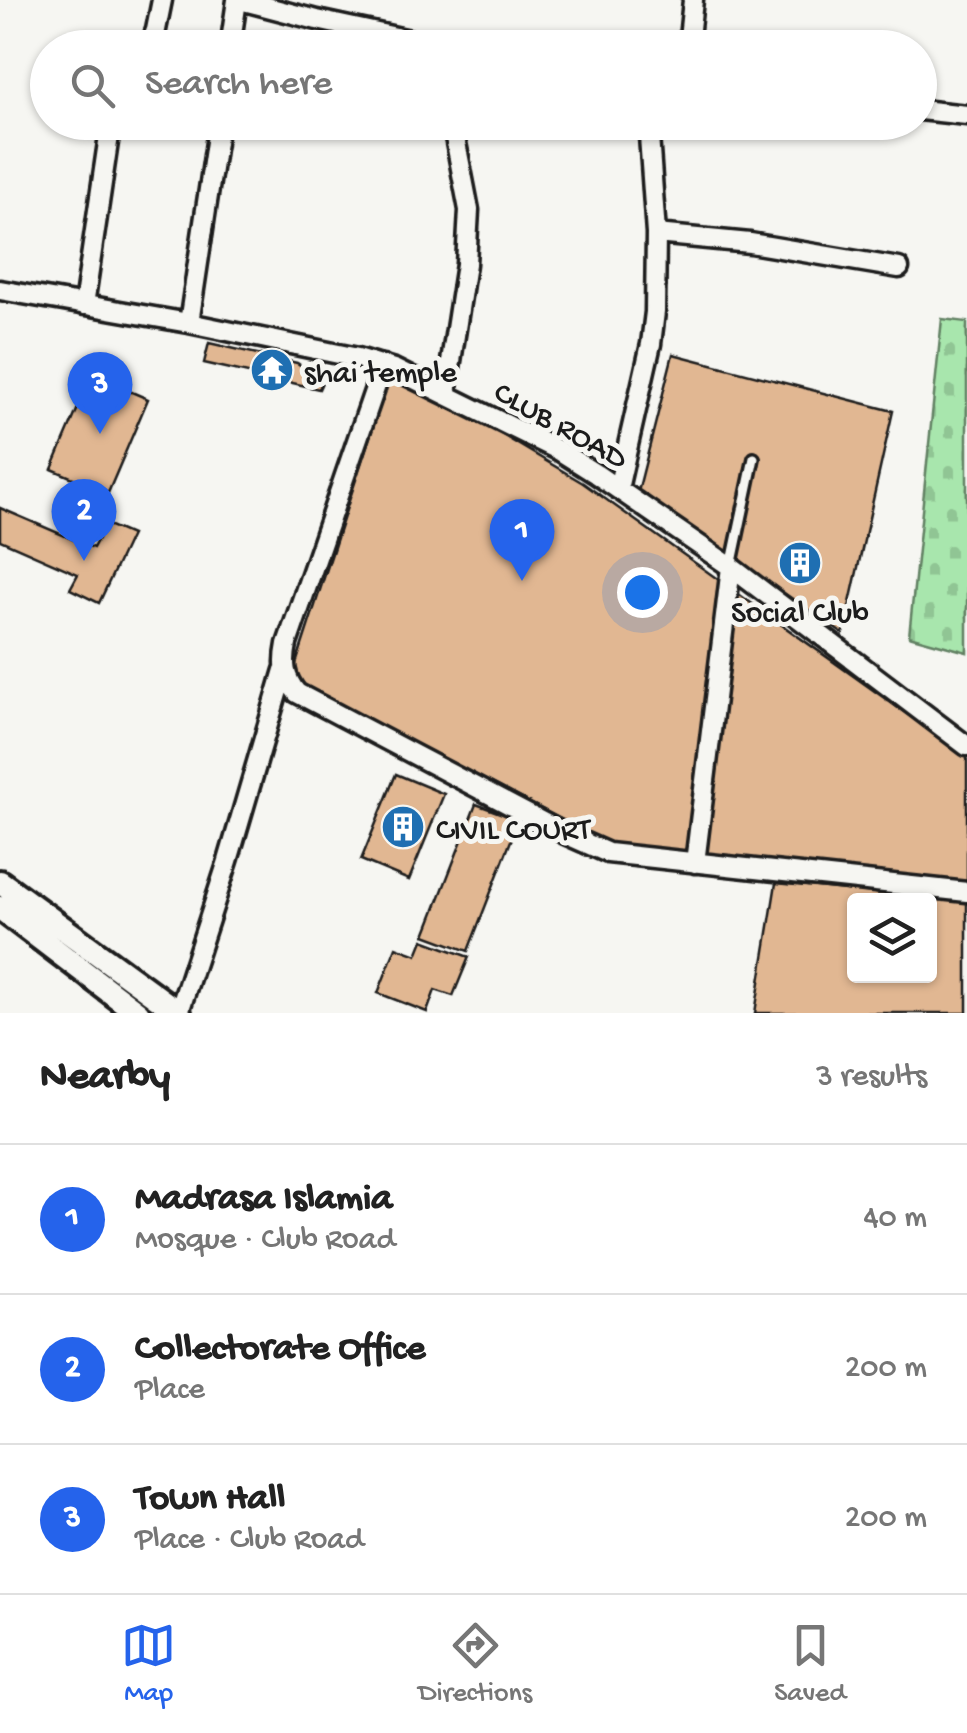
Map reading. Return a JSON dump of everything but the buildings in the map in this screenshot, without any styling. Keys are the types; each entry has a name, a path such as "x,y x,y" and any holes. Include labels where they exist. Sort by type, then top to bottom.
{"main road":[{"path":"0,882 179,1013"},
{"path":"0,908 138,1013"}],"street":[{"path":"156,30 162,0"},
{"path":"233,30 238,0 364,30"},
{"path":"690,30 693,0"},
{"path":"937,112 967,116"},
{"path":"84,305 109,140"},
{"path":"188,323 216,140"},
{"path":"446,394 466,264 470,210 456,140"},
{"path":"618,488 656,312 656,234 649,140"},
{"path":"656,234 750,243 899,268"},
{"name":"CLUB ROAD","path":"0,290 188,323 383,365 446,394 558,450 618,488 731,567 967,746"},
{"path":"179,1013 284,670 287,644 383,365"},
{"path":"695,863 731,567"},
{"path":"284,670 297,693 608,853 967,892"}],"lane":[{"path":"731,567 754,458"}],"green space":[{"path":"942,319 967,322 967,652 909,636"}],"place":[{"name":"shai temple","path":"272,370"},
{"name":"Town Hall","path":"100,434"},
{"name":"Collectorate Office","path":"84,561"},
{"name":"Social Club","path":"800,563"},
{"name":"Madrasa Islamia","path":"522,581"},
{"name":"CIVIL COURT","path":"403,827"}]}
